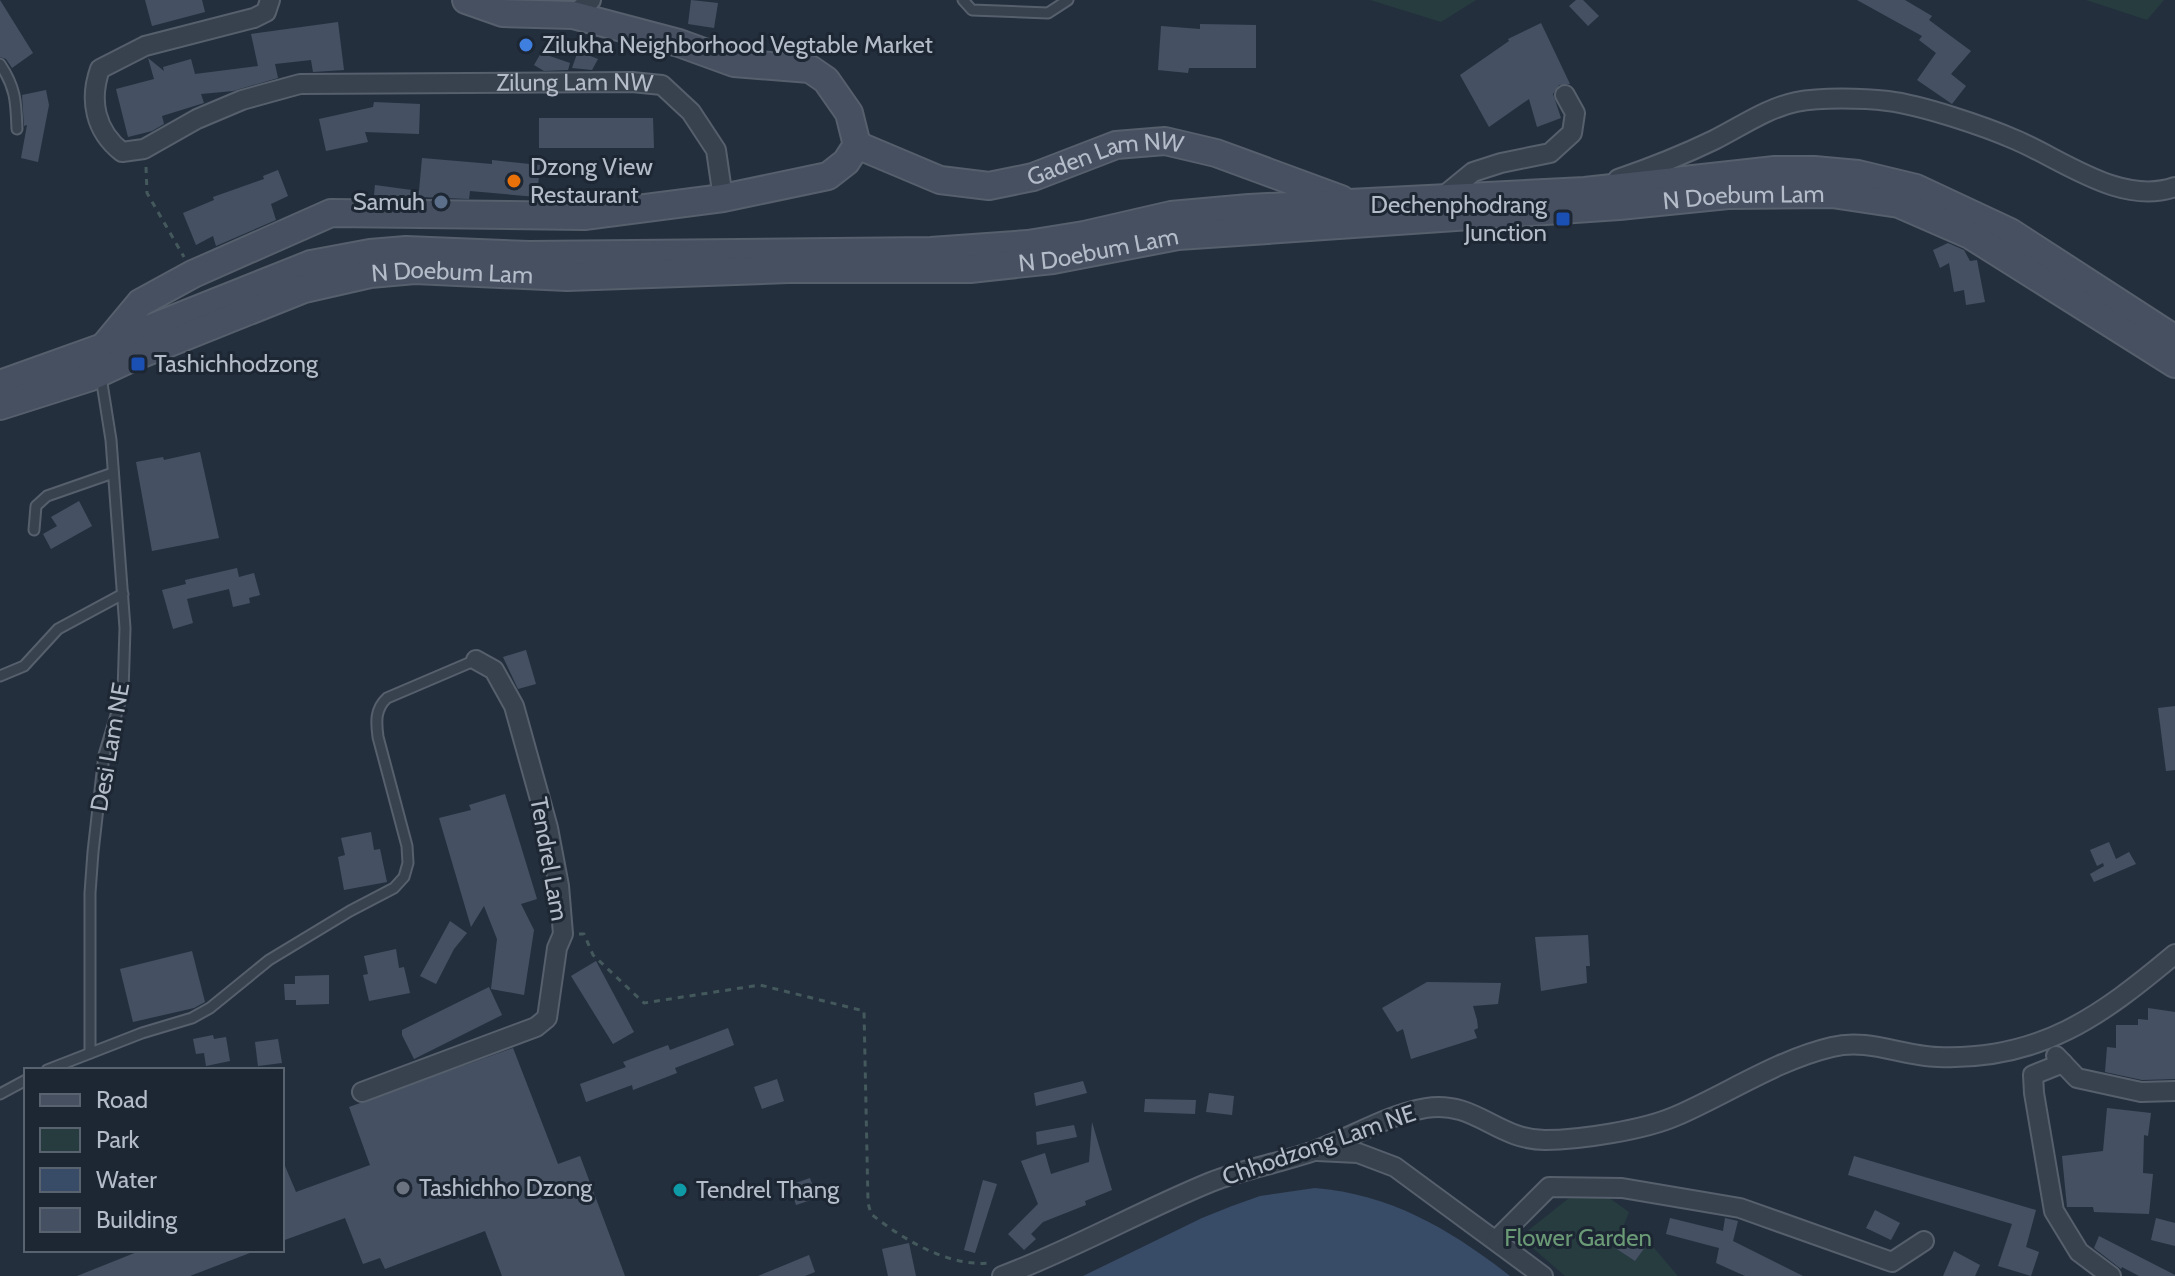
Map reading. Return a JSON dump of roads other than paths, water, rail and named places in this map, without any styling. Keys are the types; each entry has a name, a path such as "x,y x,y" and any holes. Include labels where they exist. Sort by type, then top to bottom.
{"main road":[{"path":"100,356 133,310 164,289 331,213 584,216 723,198 828,176 846,162 857,145 849,113 826,80 810,69 734,63 582,7 503,13 466,0"},
{"name":"Gaden Lam NW","path":"857,145 940,180 989,186 1033,177 1116,145 1165,141 1216,153 1353,203"},
{"name":"N Doebum Lam","path":"0,406 100,356 139,331 311,264 370,253 406,250 529,255 921,251 1028,244 1171,215 1585,191 1788,170 1858,174 1916,188 2010,232 2175,339"},
{"name":"N Doebum Lam","path":"0,384 100,356 134,357 304,289 385,273 415,270 567,277 788,269 970,269 1053,260 1178,236 1619,206 1728,195 1832,194 1899,204 1970,235 2175,364"},
{"path":"139,331 164,289"}],"street":[{"name":"Zilung Lam NW","path":"270,0 266,12 254,18 145,46 100,69 93,99 108,141 122,152 144,149 197,119 300,84 632,82 662,85 691,112 716,150 723,198"},
{"path":"1440,199 1473,172 1550,153 1572,133 1575,113 1565,95"},
{"path":"1585,191 1660,163 1765,113 1796,102 1826,100 1888,101 2014,139 2115,186 2141,190 2175,187"},
{"name":"Tendrel Lam","path":"362,1092 536,1027 547,1018 557,948 563,934 559,886 548,828 514,706 494,670 476,660"},
{"name":"Chhodzong Lam NE","path":"999,1269 1213,1181 1314,1151 1389,1118 1427,1108 1460,1108 1506,1133 1524,1138 1591,1137 1672,1118 1799,1057 1834,1046 1862,1043 1937,1058 1989,1054 2043,1042 2089,1020 2175,954"},
{"path":"2043,1042 2077,1078 2141,1092 2175,1091"},
{"path":"2063,1063 2033,1075 2054,1211 2079,1252 2111,1276"},
{"path":"1314,1151 1358,1153 1395,1167 1543,1276"},
{"path":"1496,1240 1549,1187 1622,1188 1740,1208 1892,1262 1924,1241"}],"lane":[{"path":"963,0 972,10 1048,13 1068,0"},
{"path":"0,64 11,82 16,101 17,129"},
{"name":"Desi Lam NE","path":"90,1053 93,852 104,755 123,692 125,628 111,440 100,356"},
{"path":"34,530 36,506 47,496 113,473"},
{"path":"0,676 24,666 58,629 123,594"},
{"path":"52,1068 192,1018 210,1008 269,960 394,888 404,877 408,863 407,846 378,737 376,719 381,704 387,698 476,660"},
{"path":"0,1094 24,1081"}],"water":[{"path":"1315,1188 1395,1206 1465,1244 1510,1276 1083,1276 1232,1206 1260,1196"}],"place":[{"name":"Zilukha Neighborhood Vegtable Market","path":"526,45"},
{"name":"Dzong View Restaurant","path":"514,181"},
{"name":"Samuh","path":"441,202"},
{"name":"Dechenphodrang Junction","path":"1563,219"},
{"name":"Tashichhodzong","path":"138,364"},
{"name":"Tashichho Dzong","path":"403,1188"},
{"name":"Tendrel Thang","path":"680,1190"}],"park label":[{"name":"Flower Garden","path":"1578,1238"}]}
